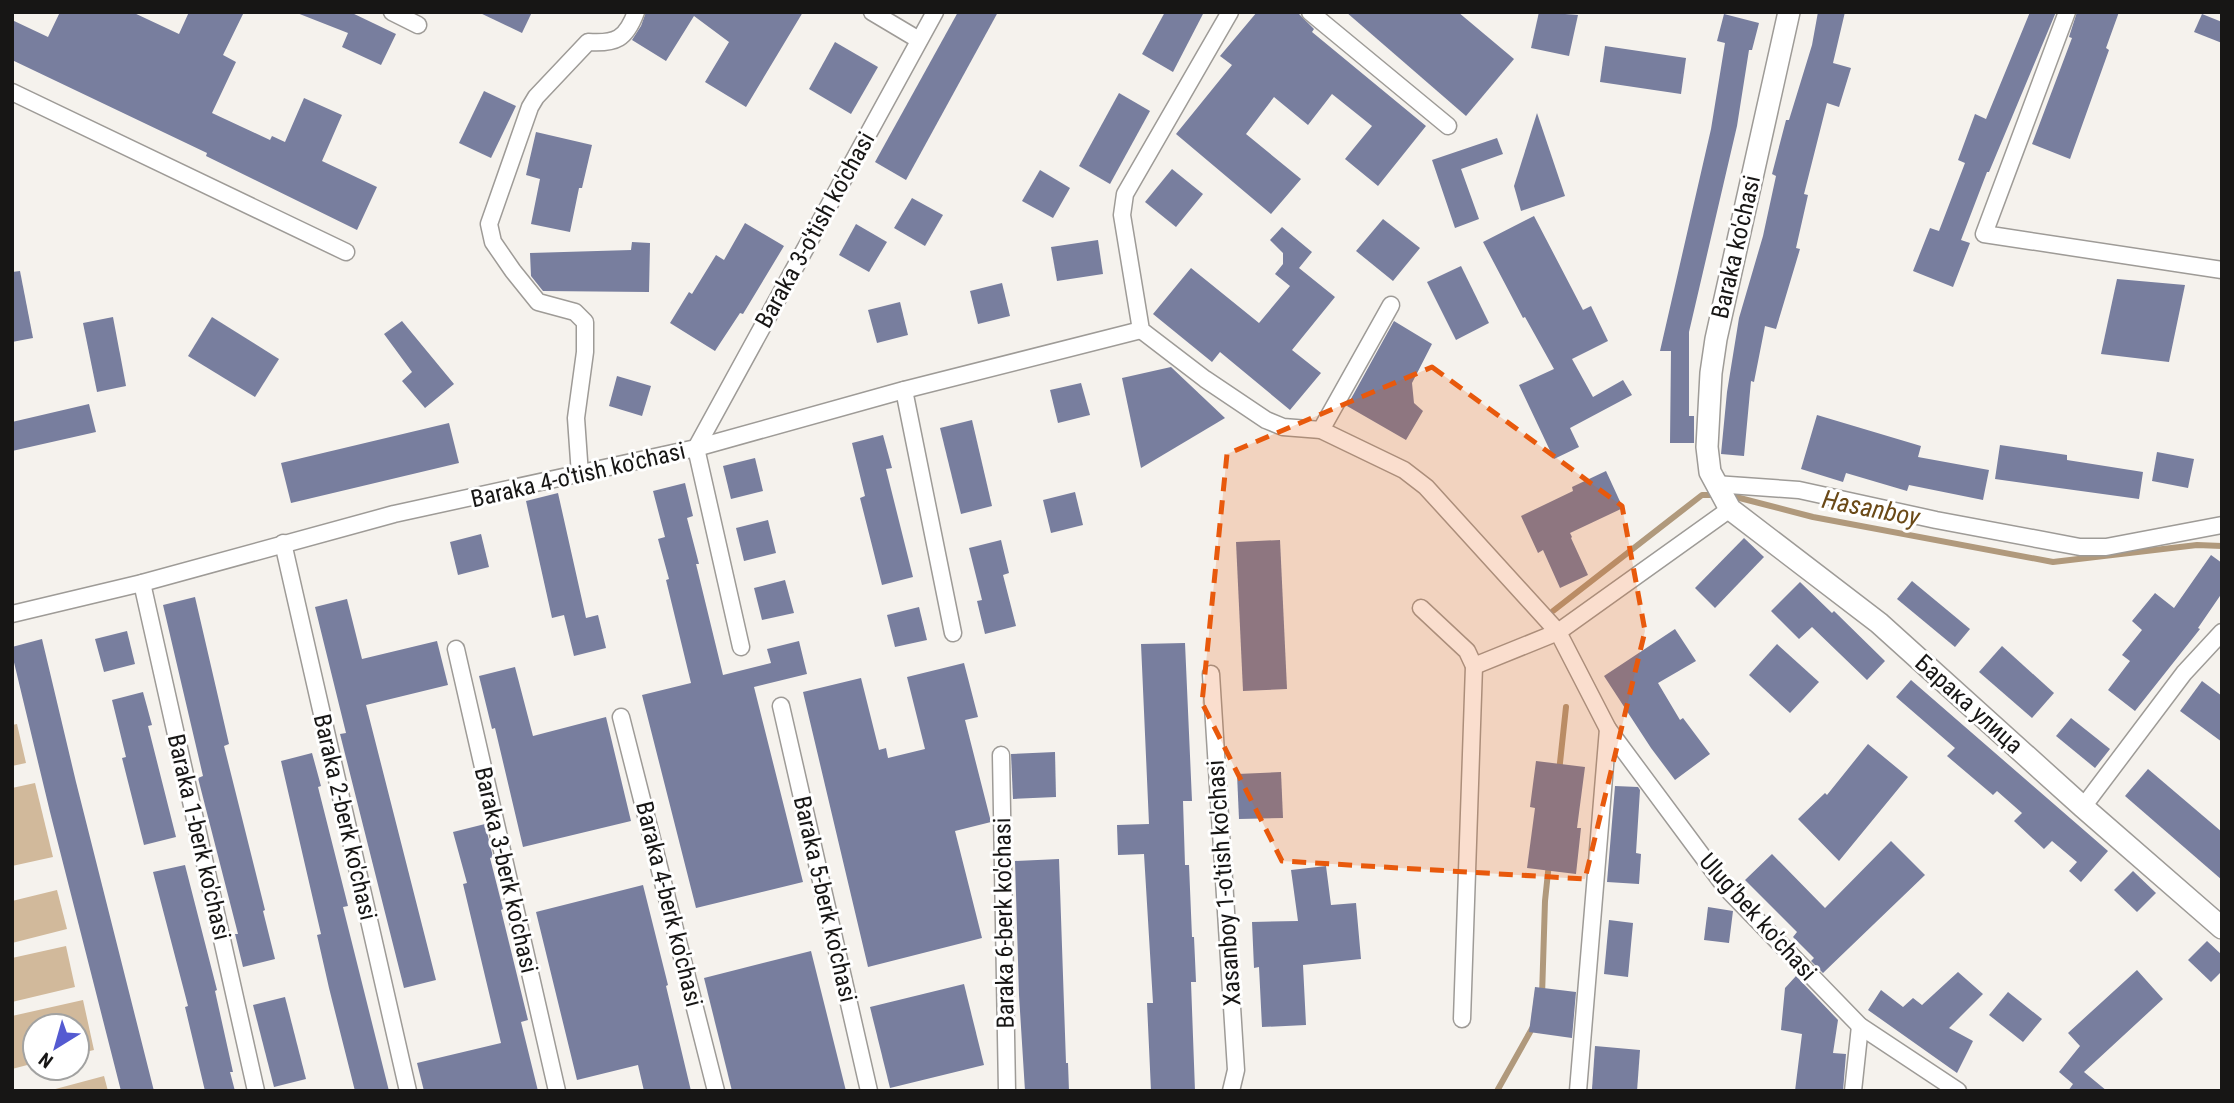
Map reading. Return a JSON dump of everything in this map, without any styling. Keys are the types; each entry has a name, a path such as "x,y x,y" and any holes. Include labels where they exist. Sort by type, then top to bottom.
{"main road":[{"name":"Baraka ko'chasi","path":"1715,484 1710,472 1707,447 1716,339 1788,12"},
{"name":"Барака улица","path":"1715,484 1728,507 1878,623 2222,928"}],"street":[{"path":"391,12 418,25"},
{"path":"580,475 576,418 585,322 575,312 538,302 493,242 489,224 530,107 536,97 588,42 606,43 625,34 636,12"},
{"path":"872,12 919,40"},
{"name":"Baraka 3-o'tish ko'chasi","path":"696,448 935,12"},
{"path":"1230,12 1125,194 1122,215 1141,330 1205,379 1266,420 1283,427 1321,430 1404,470 1426,486 1558,632"},
{"path":"1310,12 1448,126"},
{"path":"2067,12 1984,233 2222,270"},
{"path":"12,92 346,252"},
{"path":"1321,430 1391,304"},
{"name":"Baraka 4-o'tish ko'chasi","path":"12,614 142,583 394,514 696,448 904,390 1141,330"},
{"path":"904,390 953,633"},
{"path":"696,448 741,647"},
{"path":"1715,484 1799,490 1936,520 2080,547 2106,547 2222,525"},
{"path":"1474,666 1558,632 1728,507"},
{"name":"Baraka 2-berk ko'chasi","path":"283,543 408,1091"},
{"name":"Baraka 1-berk ko'chasi","path":"142,583 256,1091"},
{"path":"1421,608 1466,651 1474,666 1462,1019"},
{"name":"Ulug'bek ko'chasi","path":"1558,632 1608,729 1726,888 1860,1026 1958,1091"},
{"path":"2083,807 2184,673 2222,632"},
{"name":"Baraka 3-berk ko'chasi","path":"456,649 557,1091"},
{"name":"Xasanboy 1-o'tish ko'chasi","path":"1211,674 1236,1070 1230,1091"},
{"name":"Baraka 5-berk ko'chasi","path":"781,706 869,1091"},
{"name":"Baraka 4-berk ko'chasi","path":"621,718 716,1091"},
{"path":"1578,1091 1608,729"},
{"name":"Baraka 6-berk ko'chasi","path":"1001,755 1007,1091"},
{"path":"1853,1091 1860,1026"}],"highlighted area":[{"path":"1432,367 1622,506 1645,631 1585,879 1282,861 1202,703 1227,454"}],"shaded area":[{"path":"17,724 26,763 12,766 12,725"},
{"path":"35,783 53,857 12,866 12,788"},
{"path":"57,890 67,929 12,943 12,901"},
{"path":"66,946 75,987 12,1002 12,958"},
{"path":"83,1000 86,1012 30,1012"},
{"path":"21,1014 21,1067 12,1069 12,1016"},
{"path":"104,1076 108,1091 48,1091 91,1082 91,1079"}],"building":[{"path":"60,12 132,12 179,34 189,12 244,12 223,55 236,62 212,113 270,140 272,136 285,142 304,98 342,115 322,161 377,187 357,230 206,156 207,153 12,60 12,20 48,37"},
{"path":"350,12 396,34 381,65 342,47 348,33 297,13"},
{"path":"478,12 532,12 522,33"},
{"path":"646,12 803,12 746,107 705,82 729,42 694,16 666,61 632,40"},
{"path":"958,12 998,12 906,180 875,162"},
{"path":"1165,12 1204,12 1173,72 1142,54"},
{"path":"1257,12 1297,12 1314,29 1312,32 1426,126 1378,186 1345,159 1372,126 1332,94 1308,125 1274,97 1246,134 1301,179 1271,214 1176,134 1232,65 1220,56"},
{"path":"1346,12 1458,12 1514,59 1466,116"},
{"path":"1539,12 1578,15 1569,56 1531,48"},
{"path":"1818,12 1845,12 1833,63 1851,68 1839,107 1827,103 1804,194 1808,195 1796,248 1800,249 1776,329 1765,326 1754,382 1751,381 1744,456 1721,454 1727,392 1739,318 1763,236 1776,176 1772,174 1786,120 1789,120 1812,45"},
{"path":"2030,12 2056,12 1987,172 1961,240 1970,243 1953,287 1913,271 1930,228 1939,231 1965,163 1958,160 1975,114 1986,119"},
{"path":"2077,12 2119,12 2106,48 2109,50 2070,159 2032,144 2072,38 2069,37"},
{"path":"1724,14 1759,23 1752,50 1749,50 1737,126 1689,332 1689,416 1694,416 1694,443 1670,443 1671,351 1660,351 1711,129 1725,43 1717,41"},
{"path":"2202,14 2222,22 2222,43 2194,32"},
{"path":"835,42 878,67 851,114 809,89"},
{"path":"1605,46 1686,58 1681,94 1600,82"},
{"path":"484,91 516,106 491,158 459,143"},
{"path":"1119,93 1150,111 1110,184 1079,166"},
{"path":"1537,113 1565,196 1521,211 1514,186"},
{"path":"536,132 592,145 570,232 531,224 540,179 526,175"},
{"path":"1497,138 1503,154 1461,169 1479,219 1455,228 1432,160"},
{"path":"1172,169 1203,194 1176,227 1145,202"},
{"path":"1040,170 1070,188 1053,218 1022,201"},
{"path":"912,198 943,215 925,246 894,228"},
{"path":"1534,216 1583,310 1591,306 1608,341 1572,359 1593,397 1623,380 1632,395 1570,428 1579,447 1554,459 1519,385 1554,369 1525,317 1523,318 1483,242"},
{"path":"1383,219 1420,248 1393,281 1356,251"},
{"path":"745,223 784,246 743,314 740,313 715,351 670,323 716,255 724,260"},
{"path":"856,224 887,242 869,272 839,255"},
{"path":"1282,227 1312,252 1299,268 1335,297 1292,350 1321,373 1290,410 1220,352 1212,362 1153,314 1191,268 1259,323 1290,286 1275,274 1283,264 1283,253 1270,240"},
{"path":"1098,240 1103,274 1057,281 1051,247"},
{"path":"632,242 650,243 649,292 543,291 531,276 530,253 631,250"},
{"path":"1461,266 1489,323 1456,340 1427,282"},
{"path":"20,271 33,338 12,342 12,272"},
{"path":"2117,279 2185,285 2169,362 2101,354"},
{"path":"1002,283 1010,316 978,324 970,291"},
{"path":"900,302 908,335 877,343 868,310"},
{"path":"113,317 126,386 97,392 83,323"},
{"path":"212,317 279,359 255,397 188,356"},
{"path":"402,321 454,384 425,408 402,381 412,372 384,334"},
{"path":"1394,321 1432,344 1412,383 1414,403 1423,411 1406,440 1347,406"},
{"path":"1171,367 1225,418 1141,468 1122,378"},
{"path":"617,376 651,386 642,416 609,406"},
{"path":"1081,383 1090,415 1058,423 1050,390"},
{"path":"89,404 96,432 12,451 12,422"},
{"path":"1817,415 1921,446 1918,457 1989,470 1983,500 1909,485 1907,491 1846,473 1843,482 1801,469"},
{"path":"972,420 992,506 961,514 940,428"},
{"path":"449,423 459,463 291,503 281,463"},
{"path":"883,435 892,468 886,469 913,577 882,585 860,498 865,496 852,443"},
{"path":"2000,445 2067,455 2067,460 2143,472 2139,499 1995,479"},
{"path":"2157,452 2194,459 2188,488 2152,481"},
{"path":"755,458 763,491 731,499 723,466"},
{"path":"1606,471 1623,508 1570,533 1588,575 1560,588 1543,550 1538,553 1521,516 1573,491 1572,487"},
{"path":"685,483 693,516 687,518 699,564 696,564 723,675 771,663 767,649 799,641 807,674 754,687 803,882 696,908 642,695 691,683 666,580 669,579 658,539 665,537 653,491"},
{"path":"1075,492 1083,525 1051,533 1043,500"},
{"path":"558,493 586,618 598,615 606,648 574,656 564,615 552,618 526,501"},
{"path":"768,520 776,553 744,561 736,528"},
{"path":"481,534 489,567 458,575 450,542"},
{"path":"1744,538 1764,557 1715,608 1695,588"},
{"path":"1001,540 1009,573 1003,575 1016,626 985,634 977,601 982,600 969,548"},
{"path":"1280,540 1287,689 1243,691 1236,542"},
{"path":"2211,555 2222,563 2222,593 2198,628 2200,629 2135,711 2108,690 2130,661 2122,655 2142,630 2132,621 2155,593 2174,608"},
{"path":"785,580 794,613 762,620 754,588"},
{"path":"1912,581 1970,629 1955,647 1897,599"},
{"path":"1800,582 1885,661 1867,680 1812,627 1799,639 1771,611"},
{"path":"195,597 229,744 224,746 275,959 243,967 235,934 238,934 198,778 203,776 163,605"},
{"path":"347,599 362,659 437,641 448,685 366,705 436,980 404,988 340,734 346,733 315,607"},
{"path":"919,607 927,640 895,647 887,615"},
{"path":"1675,629 1696,661 1658,683 1680,720 1683,718 1710,754 1675,780 1604,676"},
{"path":"127,631 135,664 104,672 95,639"},
{"path":"42,639 154,1091 121,1091 50,812 12,654 12,647"},
{"path":"1185,643 1192,801 1183,801 1185,865 1189,865 1196,982 1191,982 1195,1091 1151,1091 1147,1003 1153,1003 1144,854 1118,855 1117,825 1149,824 1141,644"},
{"path":"1777,644 1819,682 1790,713 1749,675"},
{"path":"2002,646 2054,693 2032,718 1979,672"},
{"path":"964,663 978,717 965,720 991,822 955,831 982,938 868,967 803,692 861,678 879,750 886,748 888,758 925,749 907,677"},
{"path":"515,667 533,736 606,717 631,821 523,847 495,728 492,729 479,676"},
{"path":"1911,680 2108,851 2081,882 2069,871 2077,862 2052,841 2044,849 2014,821 2022,813 1997,791 1993,795 1947,756 1955,748 1896,697"},
{"path":"2202,681 2222,696 2222,742 2180,711"},
{"path":"143,692 152,725 148,726 176,837 144,845 122,758 126,757 112,700"},
{"path":"2071,718 2110,749 2095,768 2056,736"},
{"path":"1868,744 1908,777 1839,861 1798,819 1825,793 1827,795"},
{"path":"1055,752 1056,797 1013,799 1011,754"},
{"path":"312,753 348,906 343,907 389,1091 355,1091 329,988 317,935 321,934 281,761"},
{"path":"1536,761 1585,767 1577,828 1581,828 1576,874 1527,868 1535,808 1530,807"},
{"path":"2148,769 2222,832 2222,880 2125,796"},
{"path":"1281,772 1283,818 1239,819 1237,774"},
{"path":"1615,786 1638,787 1640,790 1636,853 1641,854 1639,884 1607,882"},
{"path":"485,824 493,857 490,858 503,909 501,910 528,1020 521,1022 538,1091 424,1091 417,1063 501,1043 463,884 467,883 453,832"},
{"path":"1891,841 1925,875 1823,973 1811,961 1814,958 1793,937 1797,932 1745,880 1772,854 1825,908"},
{"path":"1059,859 1069,1091 1025,1091 1015,861"},
{"path":"185,865 217,990 215,991 235,1091 205,1091 185,1007 188,1006 153,872"},
{"path":"1326,866 1331,905 1356,903 1361,959 1303,965 1306,1025 1262,1027 1259,967 1254,968 1252,922 1298,921 1291,870"},
{"path":"2133,871 2156,893 2137,912 2114,890"},
{"path":"643,885 691,1091 644,1091 638,1065 577,1080 536,912"},
{"path":"1708,907 1733,911 1729,943 1704,940"},
{"path":"1609,920 1633,923 1628,977 1604,974"},
{"path":"2207,941 2222,955 2222,971 2211,982 2188,960"},
{"path":"811,951 846,1091 732,1091 704,978"},
{"path":"2137,970 2163,999 2084,1072 2107,1091 2068,1091 2073,1084 2059,1072 2080,1046 2068,1033"},
{"path":"1958,972 1983,994 1949,1028 1973,1041 1957,1073 1868,1010 1881,990 1903,1007 1913,998 1922,1005"},
{"path":"1796,976 1838,1020 1833,1053 1846,1054 1843,1091 1795,1091 1802,1034 1781,1030 1785,988"},
{"path":"964,984 984,1065 890,1088 870,1007"},
{"path":"1535,987 1576,992 1572,1038 1529,1032"},
{"path":"2008,992 2042,1019 2023,1042 1989,1015"},
{"path":"285,997 306,1079 274,1087 253,1005"},
{"path":"1595,1046 1640,1050 1637,1091 1592,1089"}],"waterway":[{"name":"Hasanboy","path":"1553,611 1702,495 1718,495"},
{"name":"Hasanboy","path":"1728,495 1813,517 2053,562 2197,545 2222,546"},
{"name":"Hasanboy","path":"1559,772 1566,707"},
{"name":"Hasanboy","path":"1542,996 1549,863"},
{"name":"Hasanboy","path":"1497,1091 1534,1025"}]}
